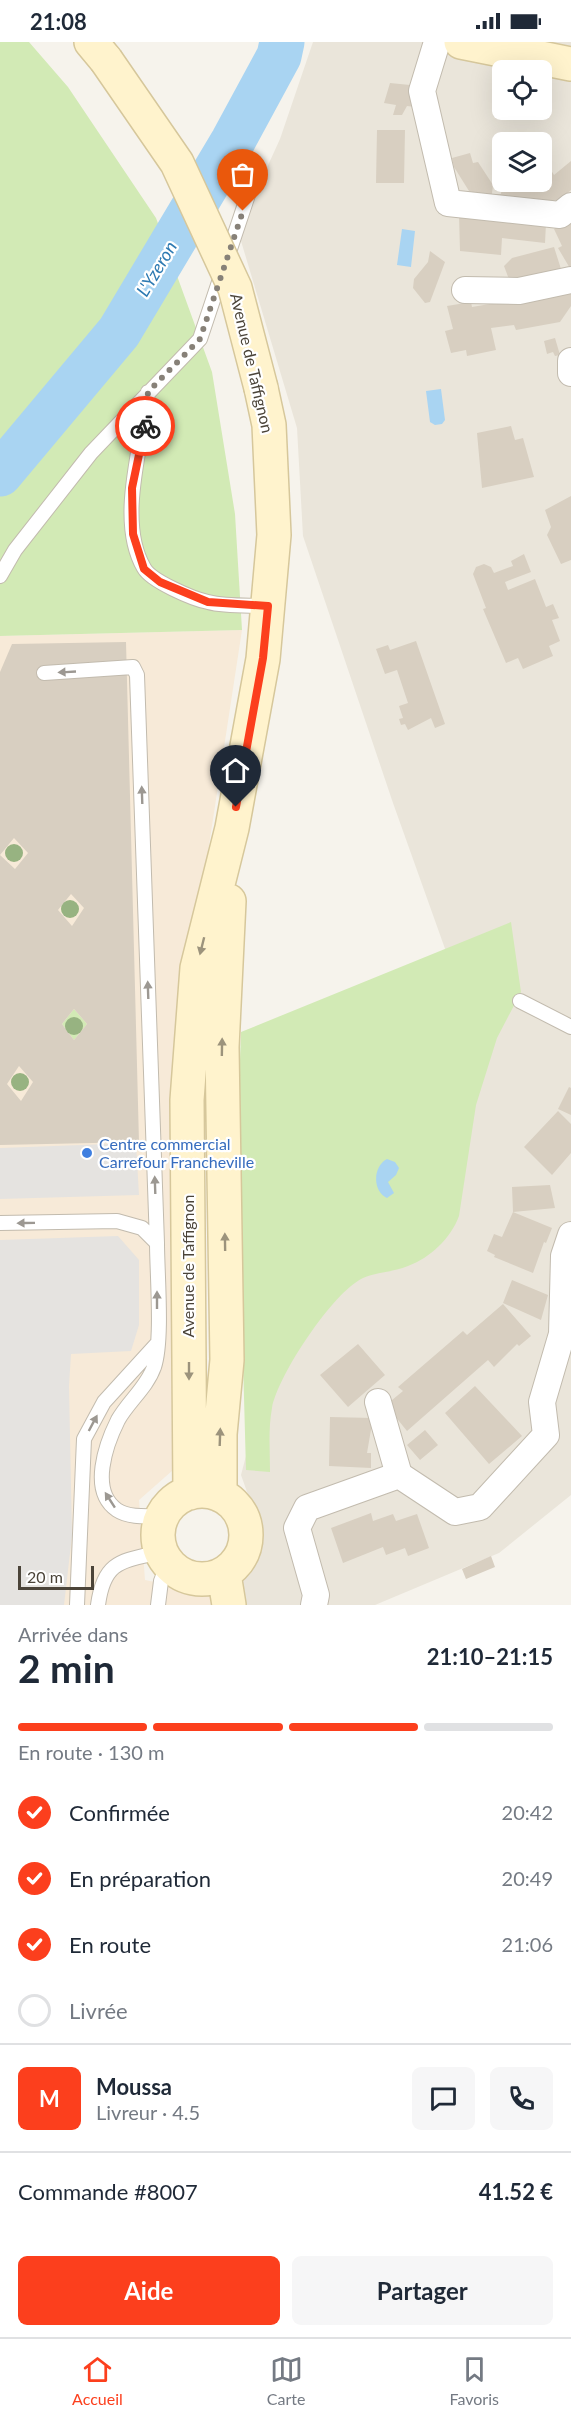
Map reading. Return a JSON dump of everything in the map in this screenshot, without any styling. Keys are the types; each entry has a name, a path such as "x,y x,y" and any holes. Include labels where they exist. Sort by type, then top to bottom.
{"street":[{"path":"437,42 422,91 448,203 560,215 571,206"},
{"path":"461,42 571,64"},
{"name":"Avenue de Taffignon","path":"99,51 177,163 235,288 269,425 274,535 263,658 232,828 222,1047 227,1360 220,1434 205,1494"},
{"path":"465,290 519,291 571,280"},
{"path":"571,361 571,373"},
{"path":"378,1402 399,1475 455,1512 480,1507 546,1435 542,1402 562,1334 564,1256 571,1235"},
{"path":"314,1605 316,1595 297,1528 307,1508 399,1475"},
{"path":"205,1494 240,1514 246,1540 226,1589 179,1575 158,1540 162,1516 178,1498 205,1494"}],"lane":[{"path":"0,576 15,550 92,453 200,339 257,168"},
{"path":"148,392 132,488 133,534 144,569 160,582 208,602 268,606"},
{"path":"44,673 134,667 137,675 157,1243 157,1344 154,1368 119,1419 109,1440 102,1469 103,1487 108,1500 118,1510 133,1515 162,1516"},
{"path":"520,1001 571,1027"},
{"path":"0,1223 117,1221 142,1228 157,1243"},
{"path":"77,1605 84,1439 104,1402 157,1344"},
{"path":"98,1605 100,1586 107,1571 121,1561 179,1575"},
{"path":"158,1605 161,1581 179,1575"}],"shaded area":[{"path":"313,42 571,42 571,1495 499,1553 375,1605 244,1605 239,1580 261,1542 256,1517 241,1475 261,1399 484,1058 393,803 303,536 297,428 238,231 280,139"},
{"name":"Centre commercial Carrefour Francheville","path":"242,630 177,1054 170,1252 177,1426 173,1470 139,1500 145,1580 208,1593 239,1580 244,1605 0,1605 0,636"},
{"path":"136,1143 139,1195 0,1199 0,1148"},
{"path":"118,1236 139,1260 139,1325 131,1351 71,1354 69,1386 72,1536 64,1605 0,1605 0,1240"}],"green space":[{"path":"0,42 29,42 68,87 156,218 212,372 235,514 242,630 0,636"},
{"path":"511,922 521,992 497,1038 476,1105 459,1216 451,1232 424,1258 403,1268 363,1278 337,1300 308,1336 276,1394 270,1424 270,1472 246,1470 237,1142 241,1032"},
{"path":"74,1009 87,1024 74,1040 62,1024"}],"water":[{"path":"402,229 415,231 411,267 397,265"},
{"path":"441,389 445,420 442,424 435,425 430,422 426,391"},
{"path":"387,1159 395,1162 399,1168 396,1175 388,1182 394,1193 387,1198 379,1190 376,1178 379,1167"}],"building":[{"path":"390,83 410,85 415,107 407,106 402,115 393,115 396,105 384,103"},
{"path":"377,130 405,130 404,183 376,183"},
{"path":"470,153 473,163 478,162 492,183 491,201 474,199 454,167 452,158"},
{"path":"571,161 571,190 561,199 532,206 496,201 496,194 501,194 501,192 552,192 552,172 554,175"},
{"path":"459,214 546,223 545,243 502,238 501,255 460,251"},
{"path":"571,218 571,270 558,248 562,246 554,229"},
{"path":"554,247 561,269 510,282 504,266 512,258"},
{"path":"430,251 445,262 430,302 425,303 413,288 414,279 428,262"},
{"path":"571,287 571,306 560,322 516,330 514,325 491,328 496,350 467,356 466,350 451,353 445,331 453,329 447,306 471,302 472,307 554,293"},
{"path":"555,338 560,355 555,356 553,352 547,354 544,341"},
{"path":"511,426 515,440 523,438 534,477 482,488 477,433"},
{"path":"571,496 571,560 561,564 547,535 551,527 545,510"},
{"path":"524,554 531,572 505,582 508,590 535,579 546,607 553,604 559,618 552,620 560,641 549,646 553,656 523,669 518,658 506,663 483,609 486,608 473,574 476,567 484,564 491,567 494,573 513,566 511,561"},
{"path":"416,641 445,724 435,728 431,718 408,730 405,724 401,725 399,719 403,718 399,706 408,703 397,670 385,674 376,649 388,645 390,650"},
{"path":"126,642 139,1142 0,1145 0,855 0,672 12,644","holes":["14,838 28,853 15,869 0,855","71,894 84,908 72,926 58,910","74,1009 87,1024 74,1040 62,1024","19,1066 33,1082 21,1101 7,1084"]},
{"path":"569,1087 571,1088 571,1115 558,1109"},
{"path":"558,1111 571,1124 571,1153 552,1175 524,1147"},
{"path":"550,1185 555,1208 513,1212 512,1187"},
{"path":"513,1212 552,1228 546,1243 544,1242 533,1273 494,1257 495,1255 487,1251 494,1234 502,1237"},
{"path":"512,1280 548,1295 541,1320 503,1303"},
{"path":"503,1304 531,1336 519,1346 517,1344 494,1367 488,1360 407,1431 386,1405 403,1391 398,1387 463,1331 467,1335"},
{"path":"358,1344 385,1375 348,1407 320,1375"},
{"path":"475,1386 522,1436 489,1464 445,1413"},
{"path":"330,1417 373,1418 367,1453 371,1453 371,1468 329,1466"},
{"path":"425,1430 438,1445 420,1460 407,1445"},
{"path":"371,1513 373,1521 393,1514 396,1521 417,1514 429,1548 408,1556 405,1548 386,1555 383,1547 343,1563 331,1528"},
{"path":"491,1556 495,1567 466,1579 462,1569"}],"waterway":[{"name":"L'Yzeron","path":"0,474 119,332 233,141 279,56 282,42"}],"way so far":[{"path":"145,426 148,392 200,339 243,211"}],"place":[{"name":"Centre commercial Carrefour Francheville","path":"87,1153"}],"route":[{"path":"145,426 132,488 133,534 144,569 160,582 208,602 268,606 263,658 236,807"}]}
